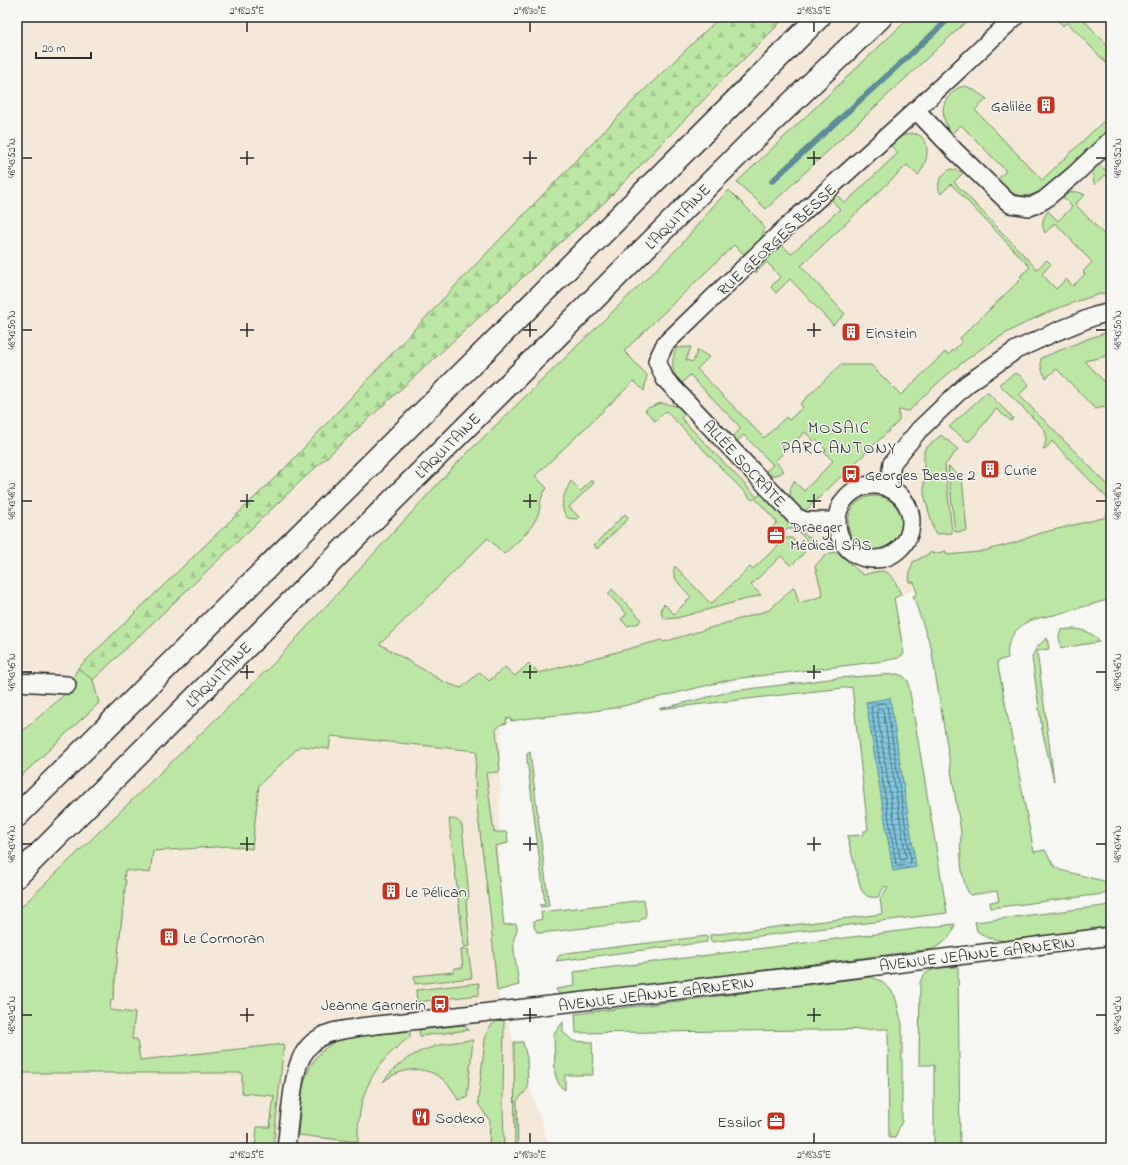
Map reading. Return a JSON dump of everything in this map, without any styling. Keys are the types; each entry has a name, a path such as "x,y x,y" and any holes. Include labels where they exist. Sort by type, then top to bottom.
{"highway":[{"path":"17,816 485,352 819,17"},
{"name":"L'AQUITAINE","path":"17,876 744,149 881,17"}],"street":[{"name":"RUE GEORGES BESSE","path":"665,379 657,361 665,344 781,232 916,110 1015,17"},
{"path":"916,110 955,151 1010,204 1030,207 1044,200 1111,140"},
{"path":"888,488 892,462 920,430 967,384 1016,350 1095,316 1111,312"},
{"name":"ALLÉE SOCRATE","path":"665,379 796,517 805,520 837,521"},
{"path":"873,485 888,488 898,493 906,502 911,512 912,524 910,535 899,551 890,556 879,559 868,559 857,555 847,548 841,539 837,521 843,502 850,494 858,488 873,485"},
{"path":"17,682 67,685"},
{"name":"AVENUE JEANNE GARNERIN","path":"286,1148 294,1078 302,1056 311,1045 321,1037 333,1032 969,955 1111,936"}],"shaded area":[{"path":"17,17 1111,17 1111,535 723,645 501,712 497,991 550,1148 17,1148"}],"green space":[{"path":"720,17 786,17 609,198 303,479 93,680 78,668 285,468 456,285 639,95"},
{"path":"910,17 971,17 766,209 737,182"},
{"path":"1055,17 1081,17 1111,49 1111,68 1067,22 1063,26"},
{"path":"966,86 987,99 975,110 1042,180 1111,114 1111,127 1049,186 1035,194 1021,196 1002,187 996,181 1006,171 961,125 951,134 946,124 943,113 945,103 955,90"},
{"path":"910,133 923,138 926,143 927,156 922,170 918,175 907,165 801,266 845,314 833,325 790,279 776,293 771,287 780,277 767,262 756,273 757,266 781,244 791,254 840,209 830,198 836,194 845,203 898,153 889,144 894,139"},
{"path":"1098,164 1108,172 1111,169 1111,181 1105,175 1095,185 1093,174 1094,169"},
{"path":"951,169 964,172 954,182 1037,269 1047,260 1051,264 1042,274 1056,289 1066,279 1073,286 1085,274 1083,272 1092,262 1055,223 1045,233 1043,219 1048,211 1058,221 1072,207 1063,197 1068,193 1079,192 1085,195 1075,204 1111,242 1111,291 1053,310 1001,336 977,352 954,369 909,411 899,410 899,421 805,511 794,502 790,495 791,486 794,481 804,491 833,461 824,452 826,450 816,439 814,441 805,432 775,461 784,471 775,475 770,475 765,472 773,465 744,435 736,442 732,438 741,428 690,375 681,384 675,375 673,367 673,359 676,348 691,347 686,360 693,362 698,350 709,357 697,369 764,438 786,417 789,420 803,407 800,404 840,365 871,365 901,395 945,352 948,355 962,342 960,338 1022,278 1020,276 1030,267 951,184 941,194 939,190 940,180 947,171"},
{"path":"729,190 761,222 764,230 761,239 745,255 734,245 624,351 647,375 644,391 634,381 535,476 547,488 542,496 537,517 531,528 504,554 488,538 380,644 444,682 461,688 480,672 489,681 505,667 515,676 529,663 539,673 661,640 664,642 769,610 794,587 799,603 823,596 815,566 830,553 834,553 843,557 864,575 879,571 888,573 895,581 901,595 894,598 904,654 898,658 884,661 733,679 619,707 511,721 510,718 506,719 507,723 500,725 496,730 500,770 498,772 486,773 494,832 507,832 508,843 495,846 504,925 516,924 517,926 514,937 514,954 519,985 497,991 490,912 476,800 475,775 477,751 331,736 329,749 300,746 259,785 252,849 230,846 153,851 150,873 125,870 124,880 126,880 113,1000 111,1000 110,1010 135,1013 132,1039 137,1039 140,1060 284,1044 273,1148 255,1148 257,1127 270,1127 274,1096 242,1093 242,1073 17,1073 17,911 273,664 455,465 680,246 714,205"},
{"path":"1111,331 1111,355 1085,361 1111,389 1111,406 1095,409 1057,369 1046,378 1043,373 1041,358"},
{"path":"1015,373 1021,376 1029,385 1019,395 1111,488 1111,502 1052,441 1045,450 1043,449 1046,439 1044,429 999,384"},
{"path":"987,392 1013,418 1011,421 996,409 970,441 967,441 949,427"},
{"path":"661,403 677,406 685,414 681,418 757,497 762,493 796,529 771,529 777,522 755,498 752,500 666,411 655,421 645,410"},
{"path":"941,435 958,449 945,465 952,533 935,534 924,494 924,450"},
{"path":"949,467 962,478 967,531 955,532"},
{"path":"591,480 594,483 569,507 579,517 576,519 568,518 563,509 563,500 571,481 581,491"},
{"path":"870,496 880,496 890,500 898,508 902,518 902,528 898,538 890,546 880,550 870,550 860,546 852,538 848,528 848,518 852,508 860,500"},
{"path":"1111,509 1111,599 1027,622 1014,633 1009,642 1007,653 1008,658 997,661 1034,852 1045,850 1054,866 1060,870 1111,883 1111,893 991,908 990,902 999,901 997,891 970,895 962,874 961,832 931,647 913,596 917,594 914,582 909,582 910,571 913,562 932,552 933,554 946,551 947,555 979,552 1014,543 1041,533 1107,517 1106,514"},
{"path":"625,514 629,518 597,549 594,545"},
{"path":"796,529 814,540 815,542 812,546"},
{"path":"771,538 792,538 805,552 791,566 781,556 751,585 761,595 677,618 665,619 662,616 661,608 664,604 674,614 691,597 676,579 674,575 675,566 711,604 750,567 753,569 778,546"},
{"path":"612,589 641,619 639,623 627,626 621,619 627,614 608,594"},
{"path":"1078,629 1087,632 1094,636 1099,642 1061,648 1059,637 1061,630"},
{"path":"1047,638 1049,649 1037,651 1054,781 1042,730 1032,657 1037,647"},
{"path":"78,668 93,680 99,703 17,780 17,736 64,695"},
{"path":"897,674 903,676 908,681 947,913 711,942 710,935 882,914 880,899 888,887 885,886 878,897 868,896 863,892 847,836 864,835 864,831 868,830 852,687 659,709 733,691 837,678"},
{"path":"530,752 549,906 541,907 540,905 545,904 527,759 527,754"},
{"path":"449,819 457,820 462,826 469,896 466,902 470,946 464,947"},
{"path":"644,900 646,913 645,917 638,922 540,933 537,932 534,927 534,921 542,919 541,912"},
{"path":"1111,905 1111,927 1006,941 988,938 977,931 975,922"},
{"path":"955,924 952,933 947,940 933,949 573,994 559,994 556,989 575,986 574,972"},
{"path":"707,936 707,942 556,961 559,956 566,953"},
{"path":"468,949 472,978 415,984 414,976 454,972 454,968 463,968 461,950"},
{"path":"958,967 960,1148 934,1148 934,1065 919,1065 920,982 926,973 931,970"},
{"path":"871,977 881,981 895,996 902,1024 902,1121 895,1138 889,1138 888,1029 576,1033 575,1014"},
{"path":"479,983 479,995 417,1002 416,990"},
{"path":"504,1020 504,1148 489,1148 490,1121 479,1105 478,1101 485,1040 487,1032 491,1026 496,1022"},
{"path":"563,1022 563,1032 573,1041 592,1042 593,1075 565,1075 565,1090 561,1087 555,1074 554,1034"},
{"path":"463,1025 469,1030 420,1036 419,1030"},
{"path":"410,1031 410,1037 386,1058 369,1082 360,1110 358,1142 298,1135 302,1090 309,1069 314,1060 322,1051 340,1040 359,1036"},
{"path":"473,1040 467,1098 458,1100 452,1089 444,1081 435,1074 425,1071 404,1071 393,1075 383,1082 401,1063 423,1050 447,1043"},
{"path":"514,1042 523,1042 527,1058 528,1088 517,1101 518,1148 515,1148"}],"water":[{"path":"890,698 916,867 893,871 866,702"}],"waterway":[{"path":"772,181 951,17"}],"place":[{"name":"Galilée","path":"1046,105"},
{"name":"Einstein","path":"851,332"},
{"name":"Curie","path":"990,469"},
{"name":"Georges Besse 2","path":"851,474"},
{"name":"Draeger Médical SAS","path":"776,535"},
{"name":"Le Pélican","path":"391,891"},
{"name":"Le Cormoran","path":"169,937"},
{"name":"Jeanne Garnerin","path":"440,1004"},
{"name":"Sodexo","path":"421,1117"},
{"name":"Essilor","path":"776,1121"}],"district":[{"name":"MOSAIC PARC ANTONY","path":"839,437"}]}
